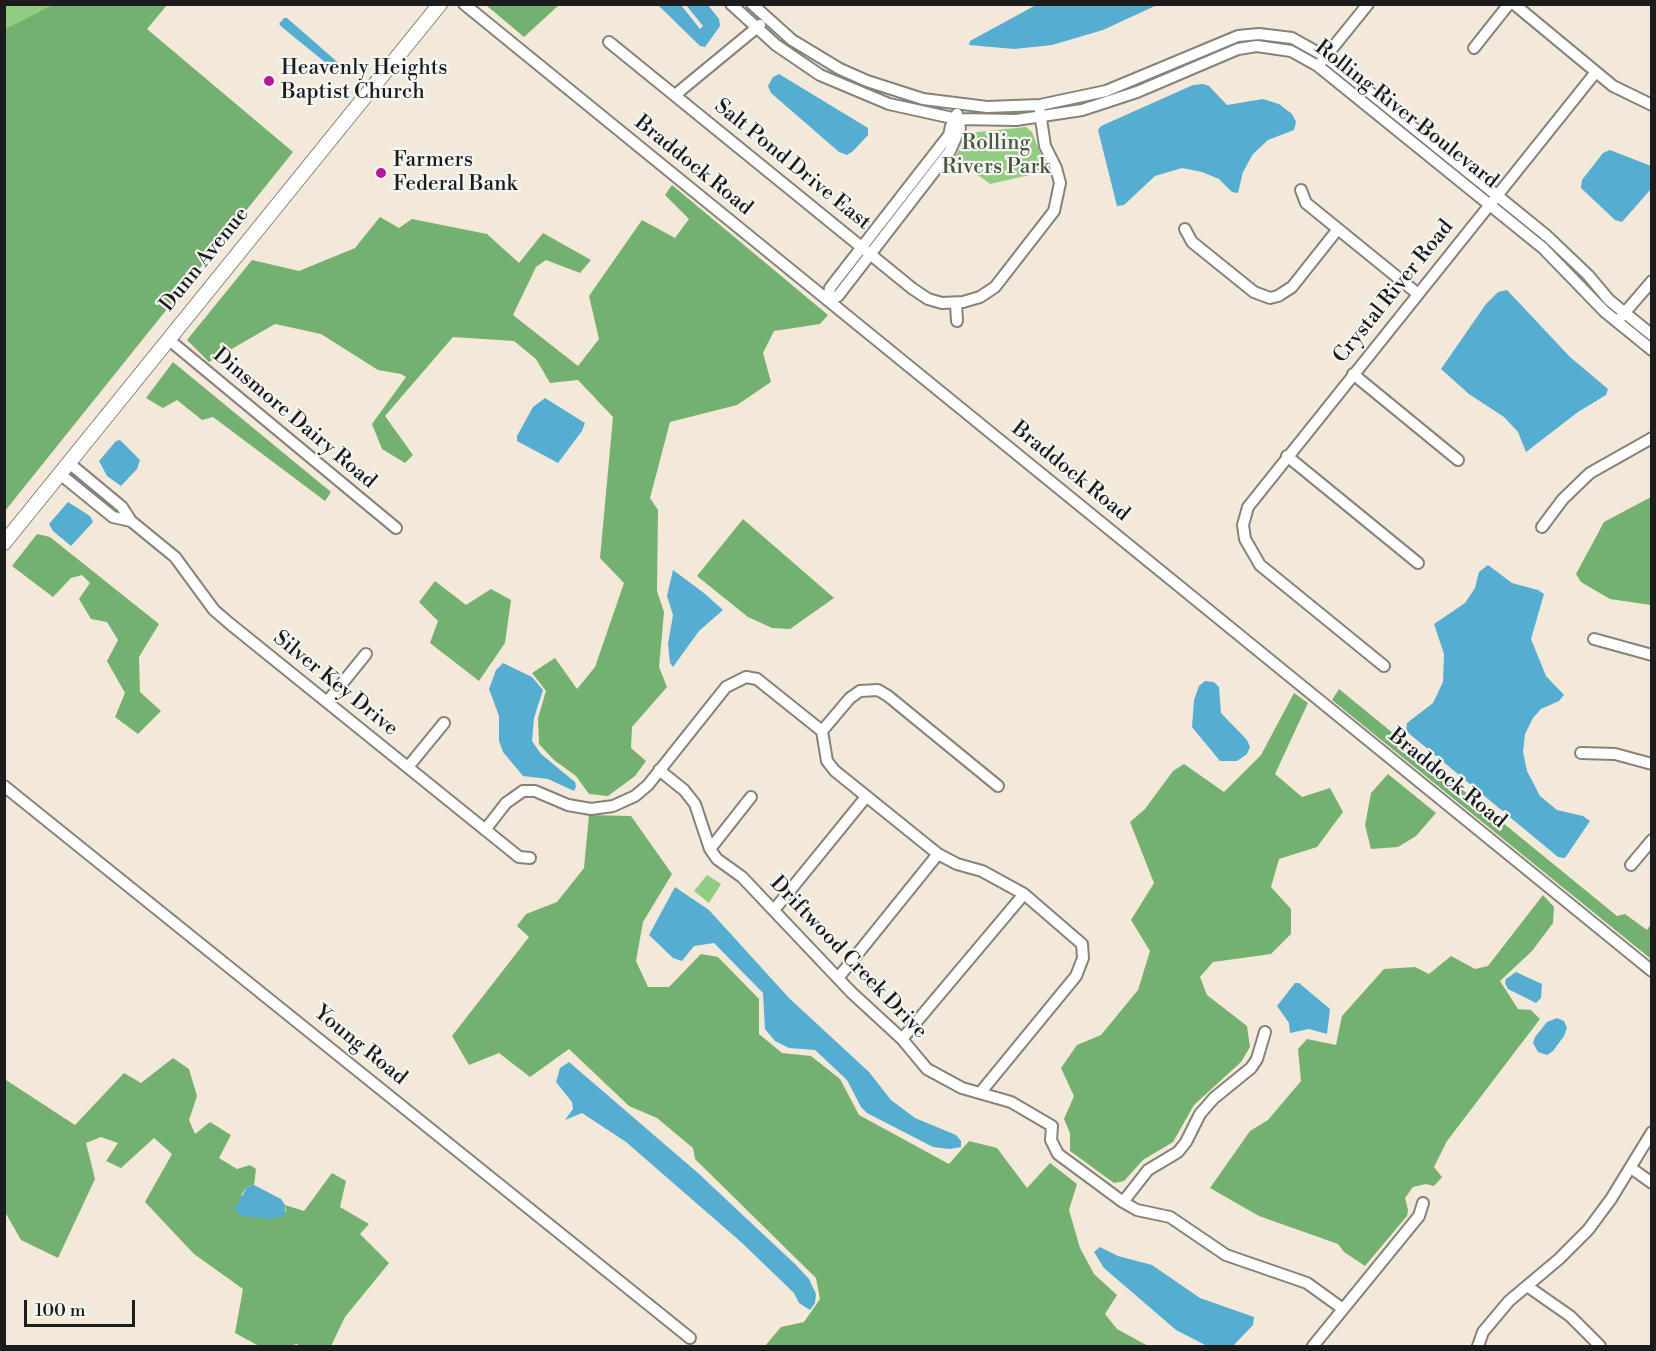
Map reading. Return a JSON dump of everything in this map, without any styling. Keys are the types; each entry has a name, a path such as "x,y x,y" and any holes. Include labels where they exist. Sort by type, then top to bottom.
{"main road":[{"name":"Dunn Avenue","path":"4,543 440,4"}],"street":[{"name":"Braddock Road","path":"464,4 1652,971"},
{"name":"Rolling River Boulevard","path":"731,4 756,29 820,75 889,104 957,119 989,121 1040,118 1110,102 1238,49 1275,47 1291,51 1318,66 1543,248 1652,350"},
{"name":"Rolling River Boulevard","path":"752,4 766,19 816,55 867,81 923,99 987,107 1040,105 1106,91 1238,36 1259,34 1292,38 1326,57 1497,195 1568,255 1620,318 1652,335"},
{"path":"1318,66 1368,4"},
{"path":"1474,48 1509,4"},
{"path":"1514,4 1623,92 1652,105"},
{"path":"675,95 766,19"},
{"name":"Salt Pond Drive East","path":"609,42 928,299 956,304"},
{"name":"Crystal River Road","path":"1384,666 1260,565 1247,545 1243,525 1248,507 1596,72"},
{"path":"828,300 838,296 867,251 950,152 960,128 957,119 958,104"},
{"path":"957,321 956,304 980,297 995,287 1053,211 1060,183 1045,146 1040,105"},
{"path":"1301,190 1306,203 1418,294"},
{"path":"1185,229 1192,242 1254,292 1270,298 1292,287 1338,229"},
{"path":"1620,318 1652,280"},
{"name":"Dinsmore Dairy Road","path":"168,339 396,528"},
{"path":"1353,374 1458,460"},
{"path":"1542,527 1569,492 1590,473 1652,438"},
{"path":"1287,456 1418,563"},
{"name":"Silver Key Drive","path":"69,463 122,507 131,521 175,557 214,609 519,857 530,858"},
{"name":"Silver Key Drive","path":"60,474 113,517 131,521"},
{"path":"1594,639 1652,655"},
{"path":"327,702 366,654"},
{"path":"485,830 506,804 523,791 548,794 568,806 591,809 613,806 635,796 726,687 747,673 766,684 822,731"},
{"path":"980,1093 1076,976 1087,958 1082,944 1024,894 982,871 938,854 866,797 835,771 827,760 822,731 850,698 871,685 888,696 998,786"},
{"path":"408,768 444,723"},
{"path":"1581,753 1615,754 1652,764"},
{"name":"Driftwood Creek Drive","path":"659,770 684,790 695,804 710,849 717,859 742,877 838,978 902,1039 927,1069 962,1088 1011,1102 1052,1126 1051,1140 1058,1154 1123,1202"},
{"name":"Young Road","path":"4,786 690,1338"},
{"path":"710,849 752,796"},
{"path":"774,910 866,797"},
{"path":"1631,865 1652,840"},
{"path":"838,978 938,854"},
{"path":"902,1039 1024,894"},
{"path":"1265,1032 1257,1059 1251,1068 1214,1098 1200,1114 1182,1147 1168,1159 1148,1170 1123,1202 1137,1210 1170,1217 1226,1254 1307,1283 1343,1309"},
{"path":"1478,1347 1483,1332 1492,1320 1588,1230 1652,1132"},
{"path":"1630,1167 1652,1183"},
{"path":"1313,1347 1419,1216 1423,1203"},
{"path":"1527,1286 1570,1316 1600,1347"}],"green space":[{"path":"55,4 167,5 147,29 293,152 5,511 5,29"},
{"path":"5,5 55,5 5,29"},
{"path":"486,5 559,5 524,37"},
{"name":"Rolling Rivers Park","path":"1026,127 1032,132 1047,171 990,184 955,158 968,133"},
{"path":"672,185 828,315 820,324 774,331 763,353 771,382 737,405 670,422 650,498 658,510 657,591 664,612 659,667 667,687 632,727 631,748 646,761 635,776 608,796 589,794 576,776 554,760 539,744 538,718 546,691 532,673 555,658 577,689 595,667 624,583 600,558 613,417 578,380 550,383 536,359 514,341 453,337 385,416 413,455 405,463 382,449 372,424 406,377 401,374 378,370 321,334 275,324 209,362 187,340 252,260 299,271 355,248 380,217 399,228 412,219 487,234 519,263 543,233 591,260 580,273 546,260 536,267 513,315 578,366 599,339 589,296 642,220 675,238 689,219 665,195"},
{"path":"173,362 331,492 325,501 213,417 202,420 177,400 163,408 146,398"},
{"path":"1651,497 1651,605 1610,599 1581,582 1576,574 1604,522"},
{"path":"743,519 834,598 790,629 772,628 748,617 697,576"},
{"path":"37,534 50,537 159,624 139,657 140,692 161,711 138,734 115,717 125,693 107,661 118,640 107,622 91,619 79,599 90,583 82,575 71,578 53,597 12,566"},
{"path":"435,581 466,605 491,589 511,600 505,643 479,681 430,643 438,621 419,602"},
{"path":"1339,689 1617,916 1625,914 1647,930 1651,924 1651,959 1332,700"},
{"path":"1294,693 1308,703 1275,774 1302,797 1330,788 1343,812 1317,847 1279,859 1271,887 1291,909 1291,934 1271,954 1213,962 1200,977 1207,995 1247,1026 1250,1047 1241,1062 1194,1105 1173,1142 1143,1160 1124,1181 1114,1183 1070,1151 1070,1133 1064,1119 1074,1096 1061,1068 1077,1045 1101,1035 1138,990 1150,951 1131,920 1154,883 1130,822 1145,809 1173,771 1184,764 1224,792 1261,755"},
{"path":"1388,774 1436,813 1416,836 1398,847 1371,849 1365,825 1371,793"},
{"path":"589,815 631,816 672,874 643,922 636,961 648,987 669,987 701,954 718,957 759,999 759,1034 782,1053 811,1056 840,1079 859,1115 949,1164 969,1141 997,1148 1027,1188 1050,1163 1077,1184 1069,1210 1080,1248 1094,1274 1117,1295 1105,1314 1117,1329 1148,1346 765,1346 781,1327 804,1322 820,1299 816,1278 695,1159 693,1148 657,1118 629,1106 569,1049 530,1077 499,1053 469,1065 452,1036 529,937 517,926 526,914 557,902 584,868"},
{"path":"707,875 721,884 709,903 694,891"},
{"path":"1543,895 1554,907 1553,923 1532,951 1500,981 1518,1009 1531,1010 1540,1019 1447,1141 1434,1167 1442,1177 1434,1186 1426,1184 1413,1187 1405,1198 1407,1216 1365,1266 1344,1252 1338,1244 1259,1216 1210,1188 1250,1131 1268,1120 1301,1081 1298,1049 1307,1039 1336,1045 1342,1016 1384,969 1415,967 1429,974 1451,956 1475,969 1488,966"},
{"path":"173,1058 189,1069 197,1096 189,1120 195,1134 210,1122 231,1135 219,1158 237,1169 250,1165 256,1169 254,1185 247,1187 241,1195 286,1212 285,1205 304,1211 332,1173 346,1181 340,1207 369,1224 360,1234 389,1263 345,1317 331,1346 300,1346 297,1344 259,1346 235,1333 243,1289 194,1254 145,1202 172,1154 154,1138 121,1168 106,1161 118,1143 101,1137 86,1143 95,1179 58,1258 21,1240 5,1212 6,1080 75,1125 124,1073 141,1083"}],"water":[{"path":"658,5 681,5 700,29 703,26 686,5 708,5 719,19 720,26 705,47 700,46"},
{"path":"1036,5 1157,5 1103,30 1052,45 1014,49 969,45 970,41"},
{"path":"287,18 350,73 348,76 342,76 283,28 279,24"},
{"path":"779,74 868,128 868,135 847,155 839,152 771,93 768,86 773,77"},
{"path":"1193,85 1209,86 1227,105 1263,99 1279,104 1292,114 1296,122 1294,130 1268,140 1253,154 1243,172 1238,193 1232,192 1219,179 1202,172 1182,168 1155,176 1124,205 1117,206 1098,130 1101,126"},
{"path":"1610,150 1651,166 1651,189 1622,222 1615,220 1581,188 1582,180 1603,153"},
{"path":"1507,290 1570,357 1608,389 1606,395 1578,412 1526,452 1518,432 1504,417 1469,394 1441,369 1486,304 1498,292"},
{"path":"545,398 585,423 582,431 558,463 517,441 517,436 533,407"},
{"path":"120,440 140,460 137,469 121,486 107,476 99,461 116,441"},
{"path":"68,502 90,516 93,522 71,546 53,531 49,524"},
{"path":"1488,565 1512,583 1538,590 1544,594 1531,639 1546,676 1564,695 1559,701 1541,709 1533,718 1525,734 1523,752 1527,771 1540,796 1557,810 1583,816 1590,821 1565,858 1558,857 1406,731 1407,723 1433,703 1443,682 1444,654 1434,624 1465,603 1475,588 1479,572"},
{"path":"673,570 723,610 699,631 673,667 670,663 668,644 673,615 667,596"},
{"path":"503,663 532,677 543,690 534,718 532,741 541,754 575,782 574,791 548,779 523,776 503,752 499,741 499,716 489,689 496,670"},
{"path":"1205,681 1214,682 1219,687 1221,713 1247,740 1250,747 1247,754 1237,761 1220,761 1192,727 1194,700 1199,686"},
{"path":"675,887 709,910 789,998 869,1072 891,1100 915,1118 956,1135 961,1141 961,1147 950,1149 933,1147 867,1113 861,1107 847,1080 815,1050 789,1048 775,1041 765,1029 763,993 714,943 694,946 682,961 673,958 649,935"},
{"path":"1516,972 1542,984 1541,998 1536,1003 1508,989 1506,979"},
{"path":"1295,983 1299,983 1330,1009 1327,1034 1309,1029 1290,1033 1289,1023 1277,1006"},
{"path":"1557,1018 1564,1021 1567,1028 1564,1036 1553,1051 1547,1055 1538,1052 1533,1043 1535,1037 1547,1022"},
{"path":"569,1062 698,1173 796,1265 809,1279 816,1294 815,1303 810,1310 799,1303 794,1293 741,1242 626,1142 582,1113 565,1120 573,1109 572,1102 556,1082 560,1068"},
{"path":"254,1185 281,1199 285,1205 285,1216 270,1219 243,1216 234,1210 247,1187"},
{"path":"1100,1247 1118,1256 1152,1265 1200,1298 1254,1317 1253,1325 1233,1346 1207,1346 1176,1330 1104,1268 1094,1252"}],"place":[{"name":"Heavenly Heights Baptist Church","path":"269,81"},
{"name":"Farmers Federal Bank","path":"381,173"}]}
